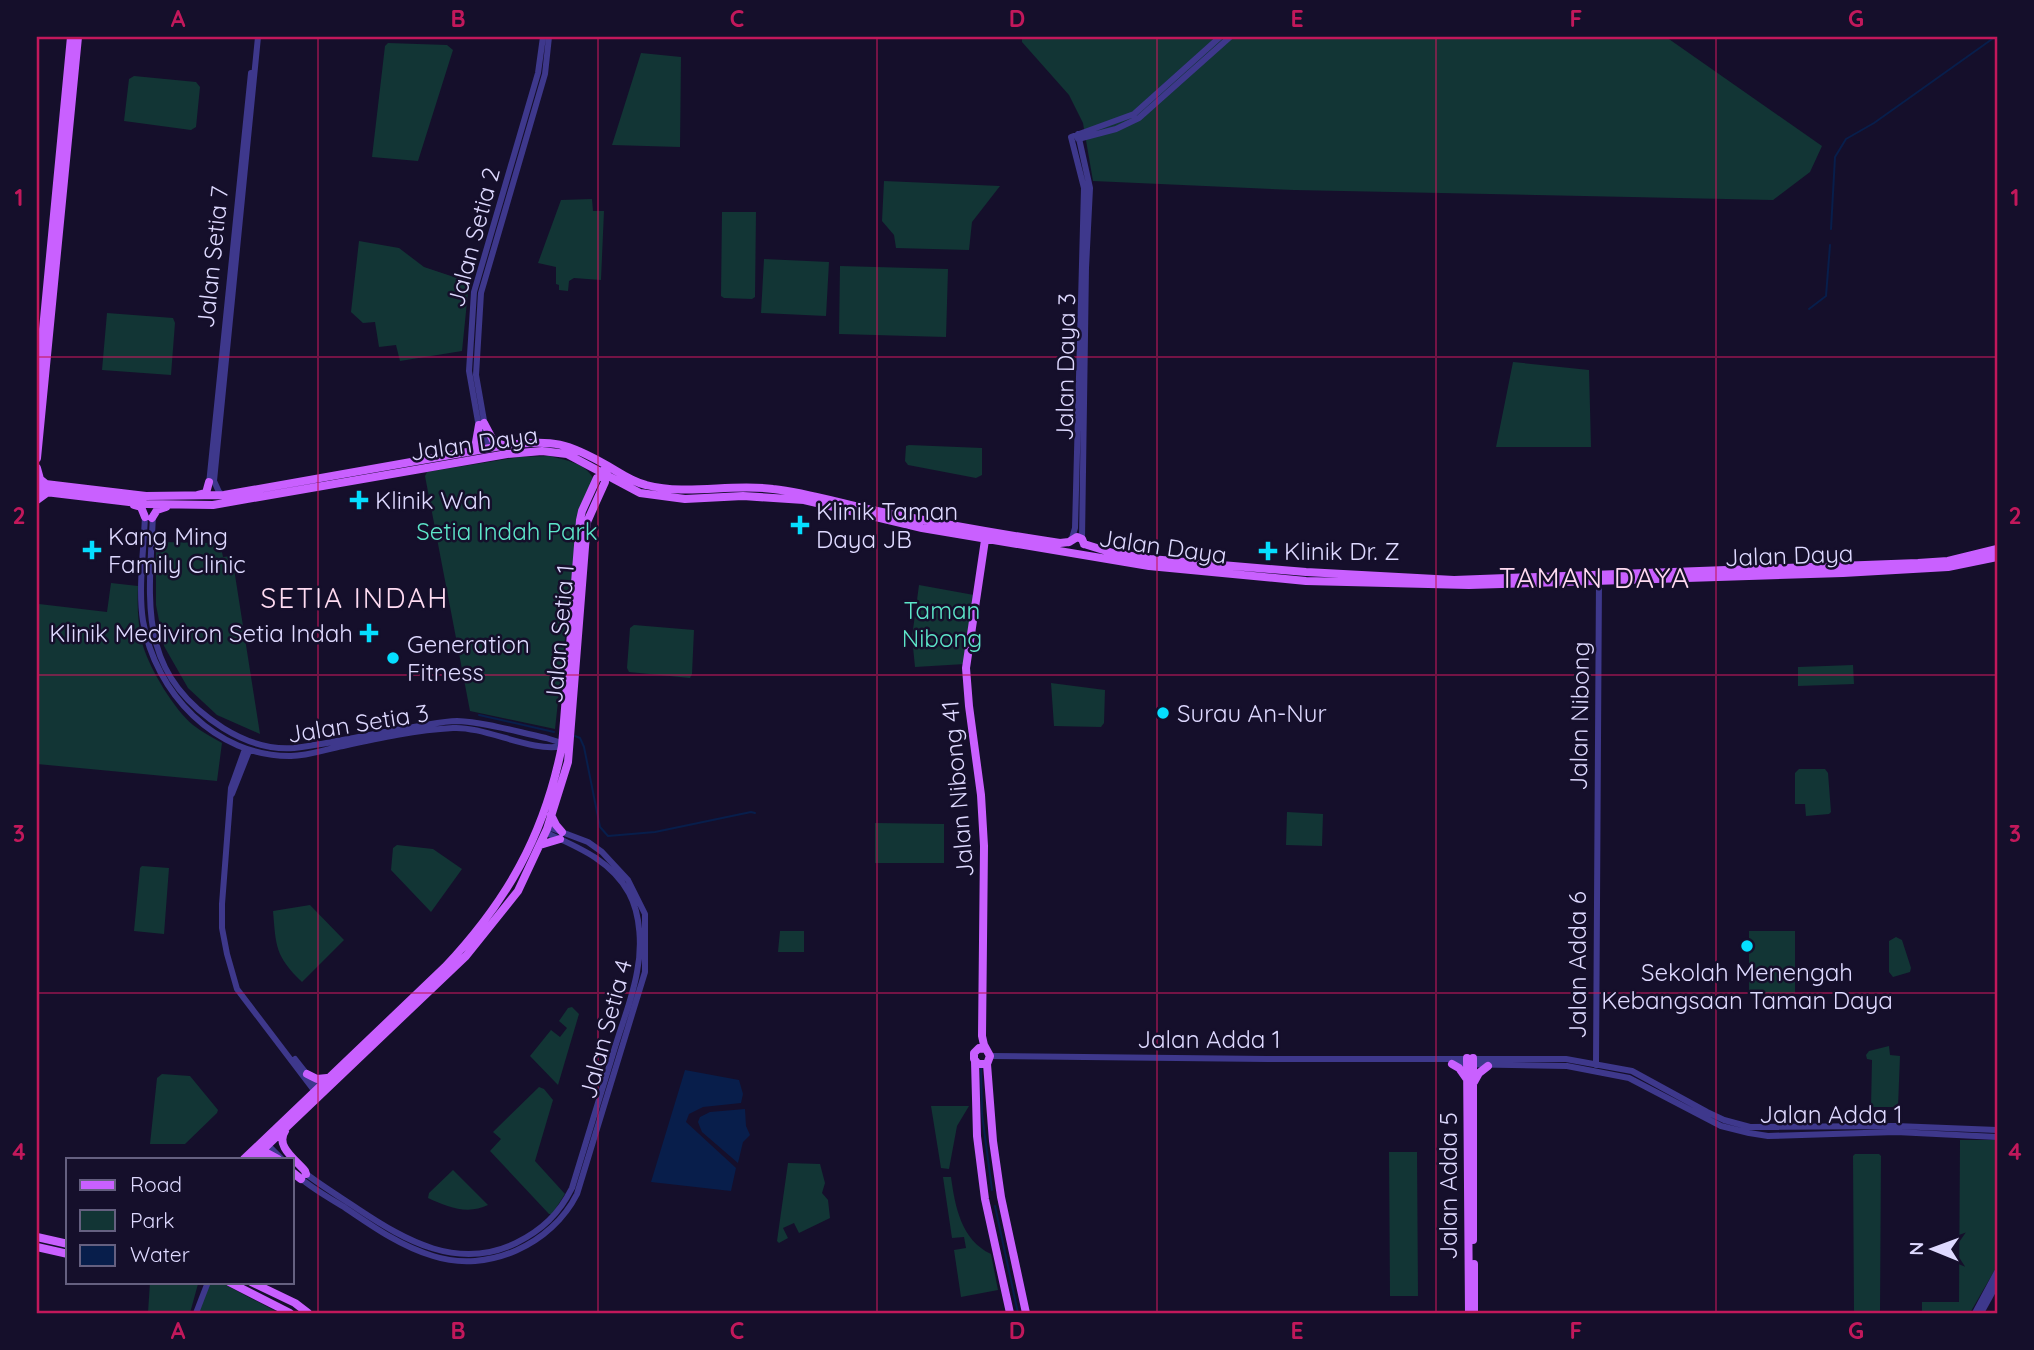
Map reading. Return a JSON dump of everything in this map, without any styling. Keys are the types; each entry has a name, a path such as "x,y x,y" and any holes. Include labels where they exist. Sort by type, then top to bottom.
{"main road":[{"path":"37,391 71,37"},
{"path":"37,458 78,37"},
{"path":"481,424 494,442 507,450"},
{"path":"462,454 475,448 481,424"},
{"name":"Jalan Daya","path":"37,491 48,489 172,504 226,499 335,485 472,461 530,442 552,443 577,448 588,459 643,485 685,490 768,488 800,492 873,510 986,532 1060,543 1070,540"},
{"name":"Jalan Daya","path":"37,483 48,489 126,501 195,496 226,499 462,454 507,450"},
{"path":"472,461 486,451"},
{"path":"588,459 601,464 605,474 633,480"},
{"path":"588,459 596,474 598,487 622,483"},
{"path":"37,468 40,479 48,489 37,500"},
{"name":"Jalan Daya","path":"605,474 654,496 685,499 743,495 804,500 985,540 1149,566 1306,581 1469,585 1948,561 1997,549"},
{"name":"Jalan Setia 1","path":"245,1158 304,1112 330,1077 444,967 486,920 512,884 538,828 558,766 562,746 580,520 582,511 598,487 605,482 605,474"},
{"path":"323,479 335,485 340,476"},
{"path":"195,496 206,493 212,481"},
{"name":"Jalan Setia 1","path":"256,1158 268,1140 466,956 518,891 547,829 568,762 587,522 598,487"},
{"path":"126,501 141,507 149,517 157,510 172,504"},
{"path":"1077,537 1083,542 1083,550 1076,553 1069,549 1070,540 1077,537"},
{"name":"Jalan Nibong 41","path":"985,540 966,668 981,795 984,846 982,1036 985,1054 974,1055 977,1136 985,1199 1010,1313"},
{"name":"Jalan Daya","path":"1083,542 1113,553 1150,559 1306,572 1454,580 1843,573 1936,568 1997,556"},
{"path":"565,777 566,753 562,746 568,739 571,709"},
{"path":"522,862 547,829 545,823 550,793"},
{"path":"540,845 561,836 551,815"},
{"path":"484,936 487,929 486,920 495,920 502,912"},
{"path":"975,1061 980,1065 985,1054"},
{"path":"985,1054 1001,1196 1026,1313"},
{"name":"Jalan Adda 5","path":"1469,1313 1470,1062"},
{"path":"1452,1064 1459,1068 1470,1082 1488,1066"},
{"path":"307,1074 320,1080 330,1077"},
{"name":"Jalan Adda 5","path":"1470,1082 1474,1313"},
{"path":"294,1158 281,1143 281,1137 304,1112"},
{"path":"257,1158 267,1153 278,1158"},
{"path":"294,1158 305,1171 303,1177 294,1172"},
{"path":"985,1199 1001,1196"},
{"path":"37,1237 66,1244"},
{"path":"37,1247 66,1254"},
{"path":"233,1284 290,1313"},
{"path":"255,1284 295,1303 308,1313"}],"street":[{"name":"Jalan Setia 7","path":"208,496 212,481 257,37"},
{"name":"Jalan Setia 2","path":"486,451 469,365 474,292 546,37"},
{"name":"Jalan Setia 2","path":"481,424 476,349 481,293 545,74 546,37"},
{"path":"1075,137 1134,114 1220,37"},
{"path":"1075,137 1116,129 1139,118 1230,37"},
{"path":"1087,195 1090,182 1085,144 1095,134"},
{"path":"1075,137 1085,158"},
{"path":"1075,137 1087,195"},
{"name":"Jalan Daya 3","path":"1070,540 1074,528 1087,195"},
{"name":"Jalan Daya 3","path":"1083,542 1080,533 1087,195"},
{"path":"469,365 476,349 470,332"},
{"path":"212,481 226,499"},
{"name":"Jalan Setia 3","path":"150,500 143,621 152,655 164,679 182,705 201,723 264,750 294,748 457,721 546,742"},
{"name":"Jalan Nibong","path":"1597,858 1599,578"},
{"path":"558,766 557,758 546,742 559,733 564,721"},
{"name":"Jalan Setia 3","path":"247,748 294,756 393,736 457,727 559,742 562,746"},
{"path":"366,741 378,732 393,736"},
{"path":"234,739 247,748 230,788 232,794 222,905 222,928 227,954 237,989 307,1074 319,1093"},
{"path":"234,739 243,759"},
{"path":"243,759 264,750"},
{"name":"Jalan Setia 4","path":"294,1163 303,1177 392,1231 434,1250 471,1254 506,1248 537,1233 560,1210 572,1188 627,1006 637,971 639,946 638,919 631,896 624,885 596,856 551,828 547,829"},
{"name":"Jalan Adda 6","path":"1596,1068 1597,858"},
{"path":"280,1042 319,1093"},
{"name":"Jalan Adda 1","path":"985,1054 1470,1062 1566,1059 1642,1083 1713,1122 1749,1133 1768,1136 1896,1132 1997,1137"},
{"name":"Jalan Adda 1","path":"1427,1060 1452,1064 1470,1062 1488,1066 1596,1068 1644,1076 1707,1112 1750,1127 1896,1126 1997,1130"},
{"path":"268,1140 279,1158"},
{"name":"Jalan Setia 4","path":"268,1140 290,1158"},
{"path":"1975,1313 1997,1272"},
{"path":"194,1313 201,1284"},
{"path":"194,1313 207,1284"},
{"path":"1981,1313 1997,1284"}],"green space":[{"path":"1022,37 1666,37 1822,146 1810,172 1773,200 1294,190 1093,181 1083,123 1069,95 1022,42"},
{"path":"388,43 447,45 453,50 418,161 372,157 385,46"},
{"path":"641,53 681,57 680,147 612,145"},
{"path":"134,76 196,82 200,87 196,127 191,130 124,121 129,79"},
{"path":"884,181 1000,186 972,222 969,250 896,248 894,235 882,221"},
{"path":"592,199 593,211 604,211 601,280 574,278 569,281 568,291 559,290 559,285 556,284 556,267 538,263 561,200"},
{"path":"722,212 756,212 755,297 752,299 721,296"},
{"path":"359,241 399,248 424,267 469,282 462,351 400,361 396,345 379,347 375,322 363,323 351,312"},
{"path":"764,259 829,262 826,316 761,313"},
{"path":"840,266 948,269 946,337 839,334"},
{"path":"107,313 173,318 175,323 171,375 102,370"},
{"path":"1513,362 1589,370 1591,447 1496,447"},
{"path":"906,446 982,448 982,475 976,478 908,465 905,461"},
{"name":"Setia Indah Park","path":"549,456 580,466 593,478 579,511 555,729 470,711 425,476 427,472 520,457"},
{"path":"158,542 214,543 215,548 221,547 223,557 232,556 260,734 217,715 188,688 164,646 156,605"},
{"path":"111,583 138,586 141,639 157,678 171,700 196,728 222,743 217,781 37,764 39,604 107,612"},
{"name":"Taman Nibong","path":"919,585 974,595 965,664 915,667 912,637"},
{"path":"634,625 694,630 690,678 629,672 630,628"},
{"path":"1853,665 1854,684 1798,686 1798,667"},
{"path":"1051,683 1105,690 1104,723 1101,727 1054,726"},
{"path":"1799,769 1825,769 1828,773 1829,814 1806,816 1805,804 1795,804 1795,773"},
{"path":"1287,812 1323,814 1322,846 1286,845"},
{"path":"875,823 944,824 944,863 875,863"},
{"path":"397,845 433,849 462,869 431,912 391,870 393,848"},
{"path":"142,866 169,868 164,934 134,931"},
{"path":"310,905 344,940 302,982 286,965 278,950 273,911"},
{"path":"780,931 804,931 804,952 778,952"},
{"path":"1749,931 1795,931 1795,993 1749,993"},
{"path":"1896,937 1902,940 1911,968 1910,972 1893,977 1889,972 1889,941"},
{"path":"572,1007 579,1014 558,1085 530,1056 551,1030 560,1037 567,1028 559,1021 568,1008"},
{"path":"1889,1046 1890,1055 1900,1056 1898,1107 1871,1107 1872,1060 1867,1059 1866,1055 1869,1051"},
{"path":"162,1074 190,1076 218,1110 185,1144 150,1144 157,1078"},
{"path":"539,1087 553,1100 535,1161 565,1194 552,1214 549,1214 490,1151 501,1139 493,1132"},
{"path":"931,1106 969,1106 957,1126 949,1169 941,1168"},
{"path":"1960,1140 1997,1140 1997,1266 1970,1313 1922,1313 1922,1302 1959,1302"},
{"path":"1389,1152 1417,1152 1418,1296 1390,1296"},
{"path":"1855,1154 1881,1156 1880,1313 1854,1312"},
{"path":"788,1163 820,1164 825,1183 822,1193 828,1200 830,1218 799,1233 794,1223 783,1228 788,1238 779,1243 777,1241"},
{"path":"453,1170 488,1205 465,1210 428,1198 429,1193"},
{"path":"943,1177 951,1177 961,1221 966,1231 981,1248 991,1254 998,1290 961,1297 954,1250 966,1248 964,1237 952,1238"},
{"path":"150,1284 198,1284 190,1313 148,1313"},
{"path":"209,1284 224,1284 279,1313 198,1313"}],"water":[{"path":"685,1070 739,1080 743,1094 741,1103 703,1107 689,1114 686,1122 736,1168 731,1191 651,1182"},
{"path":"745,1109 746,1126 750,1135 743,1142 738,1163 702,1132 698,1122 700,1117 710,1112"}],"waterway":[{"path":"1831,229 1835,157 1846,139 1874,123 1995,37"},
{"path":"1809,309 1826,296 1830,245"},
{"path":"479,715 554,732"},
{"path":"575,736 580,738 584,747 600,827 608,836 655,832 755,813"},
{"path":"981,1068 982,1114 992,1190"},
{"path":"995,1206 1018,1313"}],"place":[{"name":"Klinik Wah","path":"359,500"},
{"name":"Klinik Taman Daya JB","path":"800,525"},
{"name":"Kang Ming Family Clinic","path":"92,550"},
{"name":"Klinik Dr. Z","path":"1268,551"},
{"name":"Klinik Mediviron Setia Indah","path":"369,633"},
{"name":"Generation Fitness","path":"393,658"},
{"name":"Surau An-Nur","path":"1163,713"},
{"name":"Sekolah Menengah Kebangsaan Taman Daya","path":"1747,946"}],"district":[{"name":"TAMAN DAYA","path":"1595,577"},
{"name":"SETIA INDAH","path":"355,597"}]}
